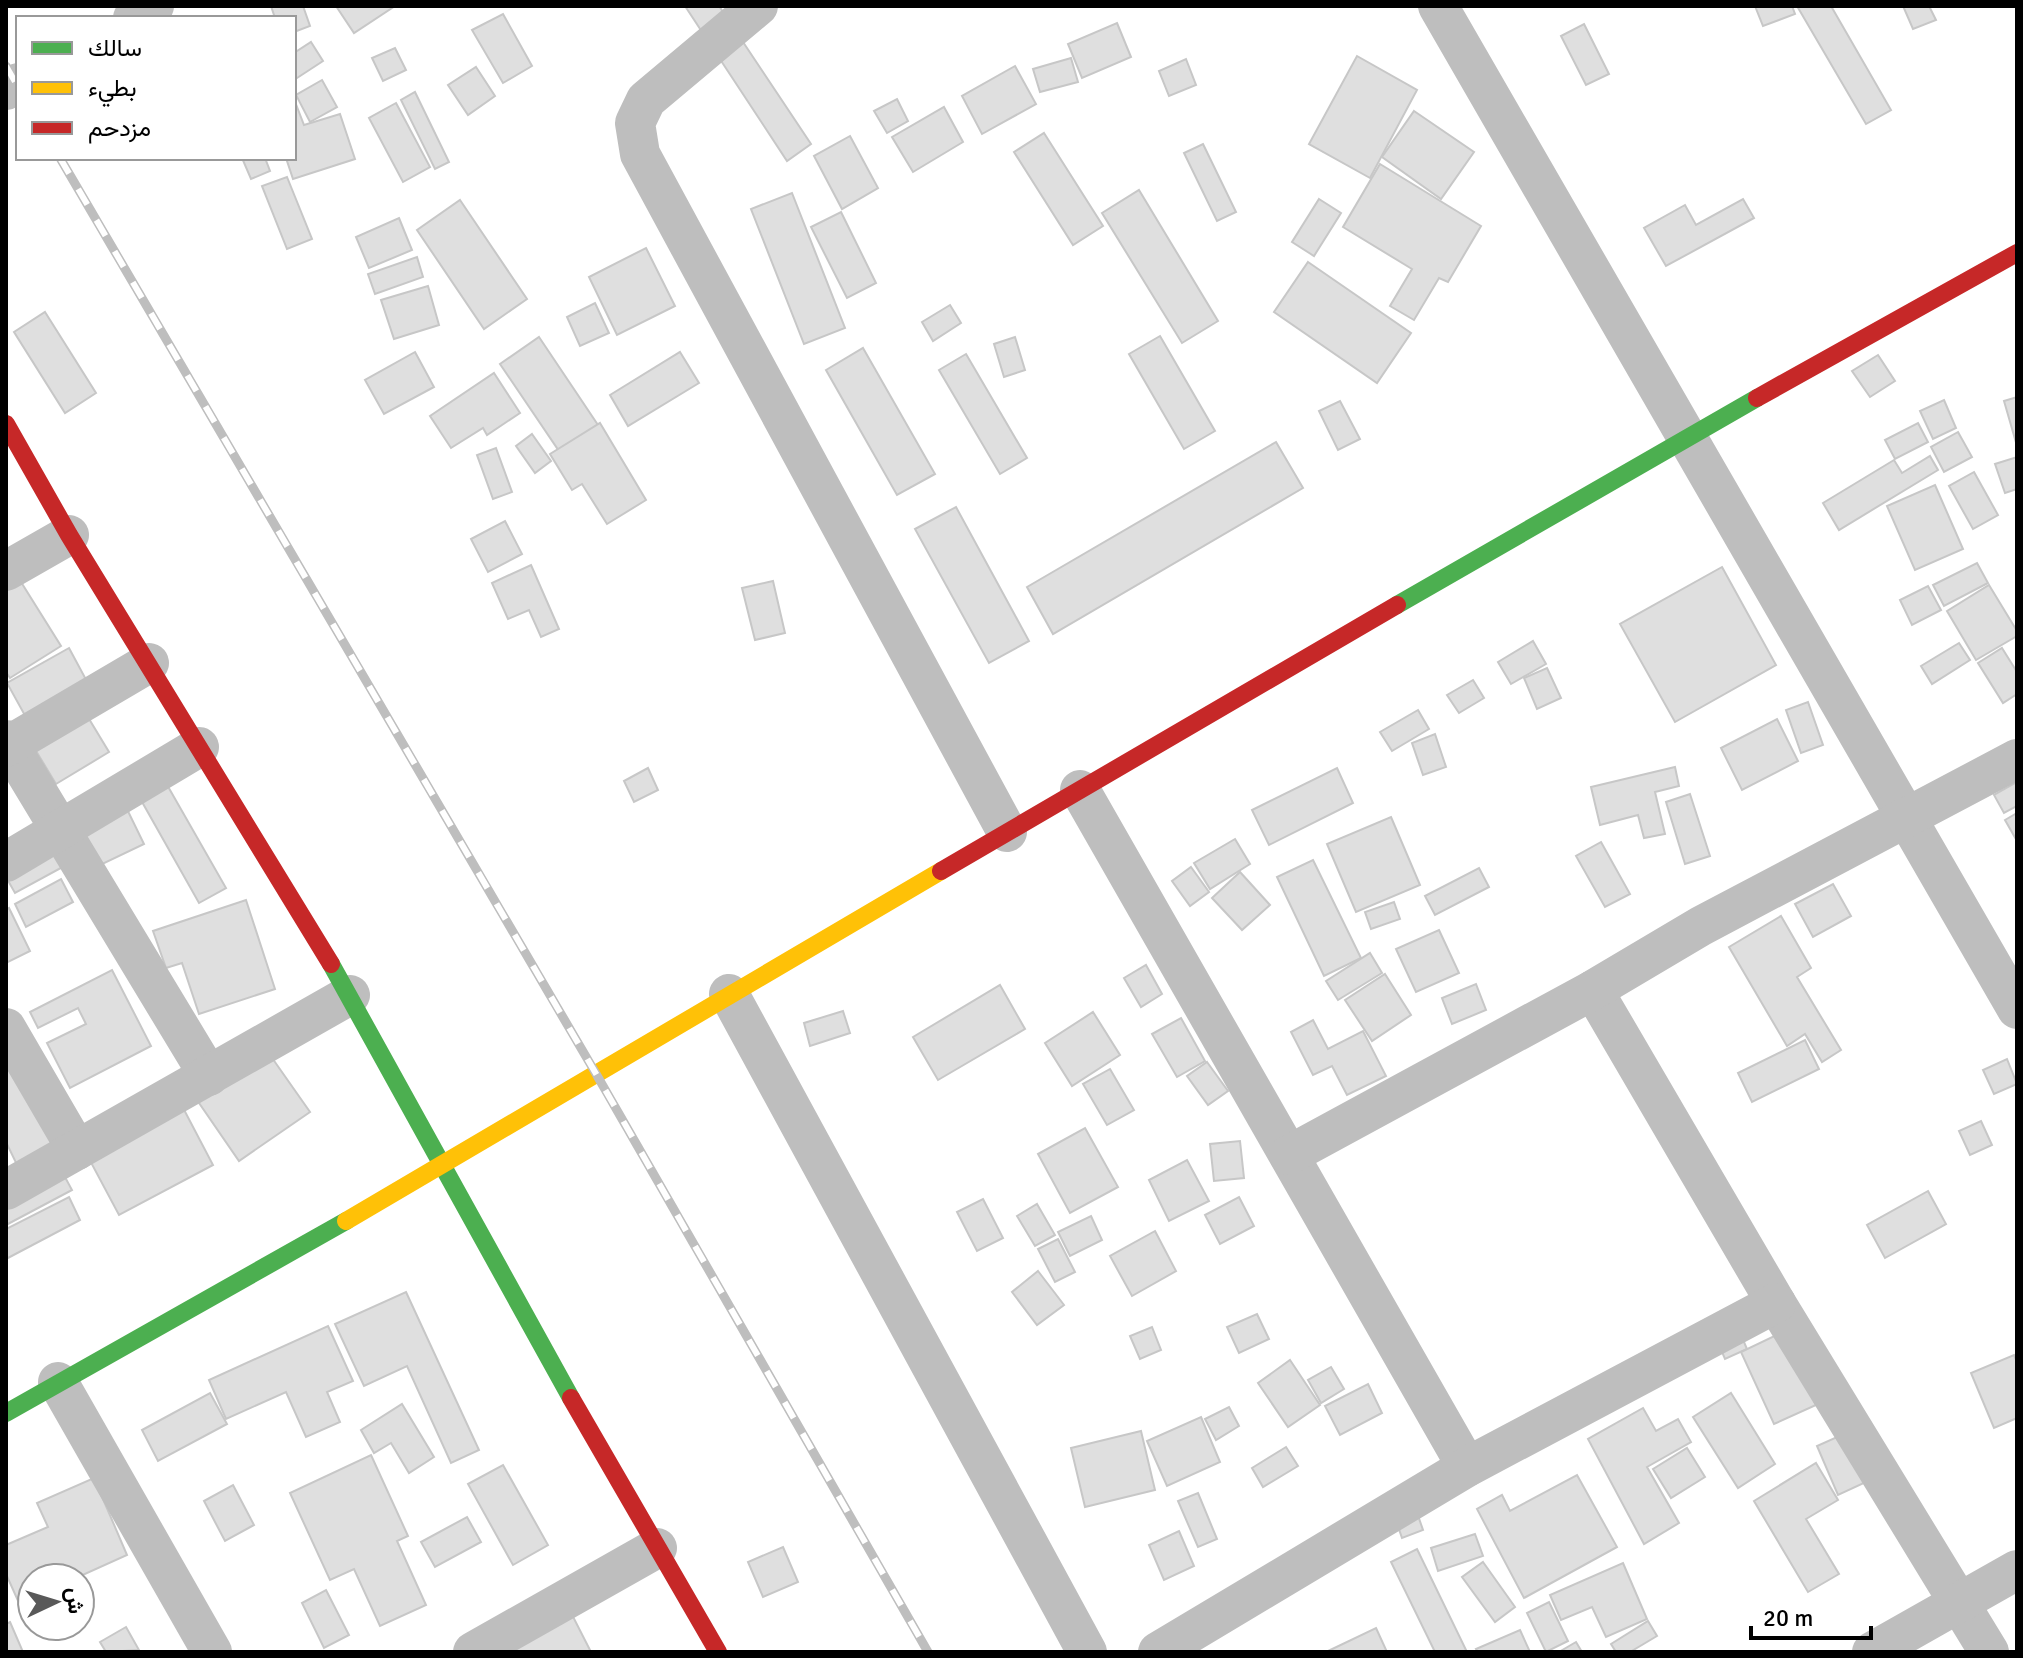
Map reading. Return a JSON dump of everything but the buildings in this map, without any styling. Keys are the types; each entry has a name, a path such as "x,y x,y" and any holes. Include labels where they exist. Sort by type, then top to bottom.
{"street":[{"path":"136,16 154,6"},
{"path":"758,6 646,100 635,123 640,154 1007,832"},
{"path":"1438,6 2017,1009"},
{"path":"6,1413 444,1165 729,994 1687,437 2017,253"},
{"path":"6,424 69,535 350,995 610,1469 718,1652"},
{"path":"6,571 69,535"},
{"path":"149,663 7,744 209,1076"},
{"path":"6,862 199,747"},
{"path":"1289,1155 1593,990 1701,926 2017,759"},
{"path":"1080,790 1467,1467"},
{"path":"1593,990 1776,1303 1989,1652"},
{"path":"729,994 1087,1652"},
{"path":"6,1190 350,995"},
{"path":"11,1046 77,1150"},
{"path":"1158,1652 1467,1467 1776,1303"},
{"path":"58,1382 212,1652"},
{"path":"473,1652 657,1548"},
{"path":"1872,1652 2017,1570"}],"railway":[{"path":"6,66 16,84"},
{"path":"61,160 595,1072 928,1652"}],"traffic: fast":[{"path":"1397,605 1757,398"},
{"path":"331,964 571,1398"},
{"path":"6,1413 346,1221"}],"traffic: slow":[{"path":"346,1221 941,871"}],"traffic: jam":[{"path":"1757,398 2017,253"},
{"path":"6,424 69,535 331,964"},
{"path":"941,871 1397,605"},
{"path":"571,1398 718,1652"}]}
